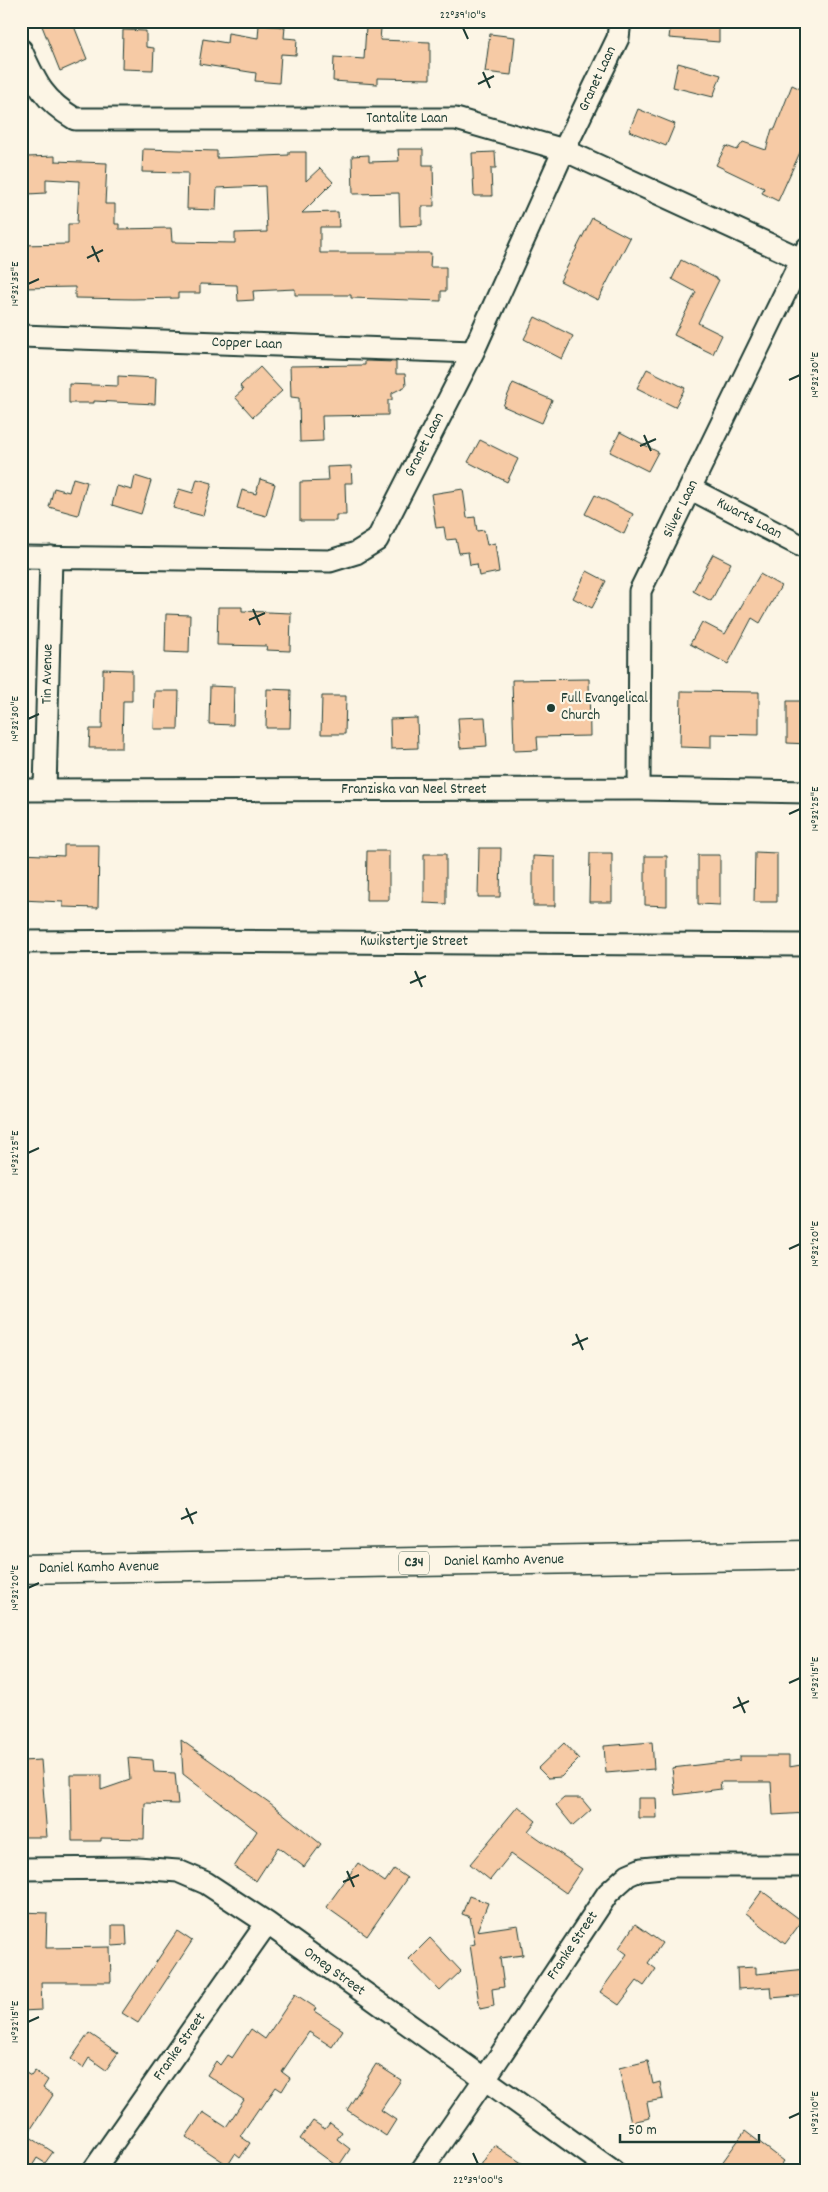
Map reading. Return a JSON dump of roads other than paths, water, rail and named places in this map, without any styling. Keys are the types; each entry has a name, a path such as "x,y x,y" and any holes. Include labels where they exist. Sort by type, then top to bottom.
{"main road":[{"name":"Daniel Kamho Avenue","path":"21,1569 807,1555"}],"street":[{"name":"Granet Laan","path":"21,557 330,561 356,553 377,540 473,352 564,150 618,38 620,21"},
{"name":"Tantalite Laan","path":"21,50 37,85 56,107 75,119 456,119 564,150 804,253"},
{"name":"Silver Laan","path":"639,790 640,591 804,253"},
{"name":"Copper Laan","path":"21,336 473,352"},
{"name":"Kwarts Laan","path":"691,489 807,549"},
{"name":"Tin Avenue","path":"45,790 51,557"},
{"name":"Franziska van Neel Street","path":"21,790 639,790 807,792"},
{"name":"Kwikstertjie Street","path":"21,942 181,941 807,945"},
{"name":"Franke Street","path":"421,2171 608,1893 628,1875 642,1869 672,1866 807,1866"},
{"name":"Omeg Street","path":"21,1869 137,1868 178,1871 206,1883 267,1923 613,2171"},
{"name":"Franke Street","path":"93,2171 267,1923"}],"place":[{"name":"Full Evangelical Church","path":"551,708"}]}
